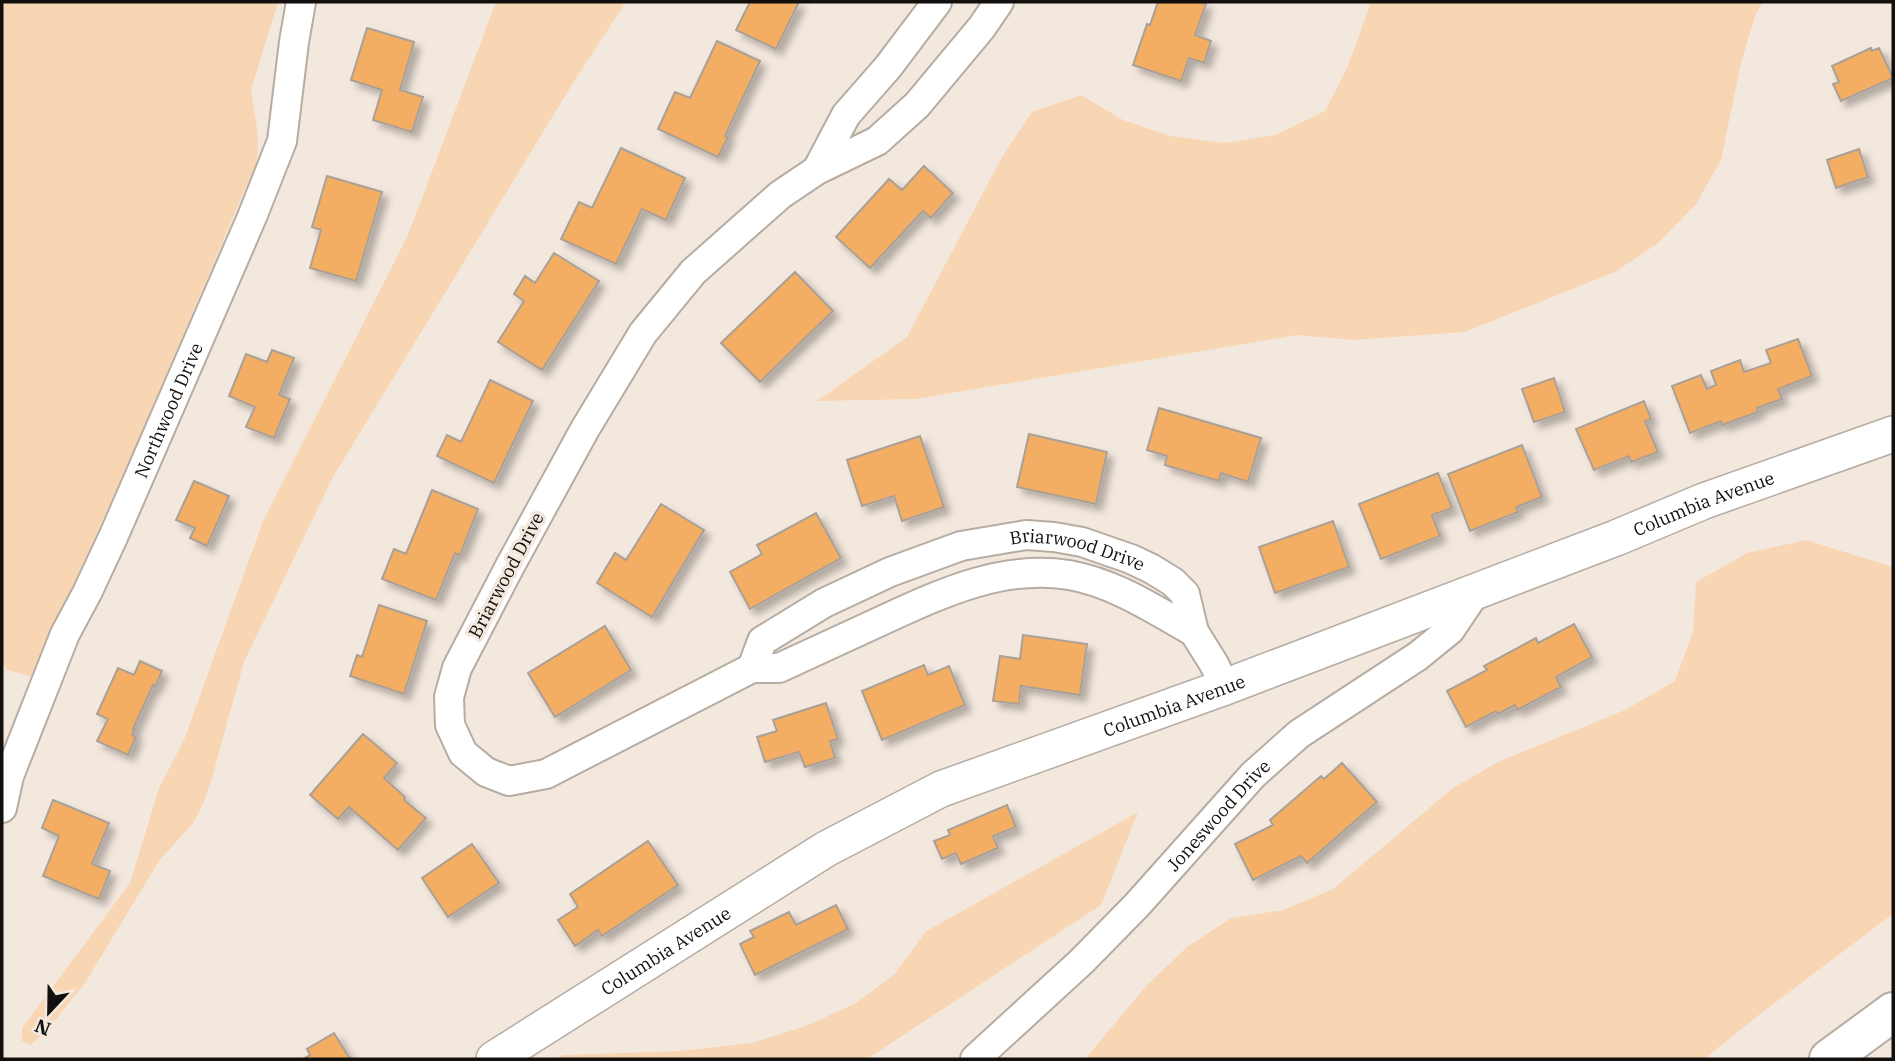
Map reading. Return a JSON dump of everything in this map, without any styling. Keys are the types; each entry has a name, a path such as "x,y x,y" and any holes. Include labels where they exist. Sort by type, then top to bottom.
{"main road":[{"path":"1829,1059 1893,1012"}],"street":[{"name":"Northwood Drive","path":"2,808 9,776 65,634 114,535 253,218 282,141 301,2"},
{"name":"Briarwood Drive","path":"817,170 846,115 888,67 937,2"},
{"name":"Briarwood Drive","path":"999,2 982,27 916,105 877,141 817,170 780,195 693,272 643,333 573,451 457,668 449,697 450,725 463,753 486,772 509,781 546,774 752,668 779,668 939,594 997,576 1024,572 1070,575 1111,588 1194,632"},
{"name":"Columbia Avenue","path":"494,1059 825,849 941,789 1225,687 1616,538 1704,501 1893,434"},
{"name":"Briarwood Drive","path":"752,668 762,641 824,603 890,572 961,545 1026,535 1082,542 1131,559 1173,582 1185,594 1194,632 1225,687"},
{"name":"Joneswood Drive","path":"975,1059 1081,962 1137,905 1252,775 1299,734 1418,656 1450,630 1477,590"}],"shaded area":[{"path":"2,2 278,2 251,90 258,135 257,161 138,441 32,677 7,670 2,660"},
{"path":"496,2 626,2 573,83 333,477 244,662 213,774 194,822 159,861 85,983 49,1028 31,1045 22,1041 22,1028 130,883 159,788 184,740 263,521 408,235"},
{"path":"1371,2 1764,2 1756,13 1741,63 1721,160 1696,204 1658,243 1615,272 1465,332 1353,340 1297,335 916,399 817,401 907,337 1002,157 1032,112 1081,95 1123,120 1170,136 1224,143 1276,135 1325,111 1348,66"},
{"path":"1806,540 1893,567 1893,914 1704,1059 1085,1059 1147,985 1187,947 1231,918 1283,910 1333,889 1453,788 1498,762 1625,710 1675,681 1693,632 1696,582 1747,553"},
{"path":"1138,812 1101,905 867,1059 555,1059 563,1055 680,1051 752,1043 806,1026 854,1004 895,974 925,932"}],"building":[{"path":"750,2 799,2 776,49 736,30"},
{"path":"1158,2 1206,4 1195,35 1211,41 1204,63 1189,58 1181,81 1133,65 1147,24 1150,25"},
{"path":"367,28 414,42 400,90 423,97 412,132 373,120 382,90 351,80"},
{"path":"717,41 760,61 718,157 658,129 675,92 690,98"},
{"path":"1871,48 1872,51 1879,48 1893,78 1841,101 1833,84 1839,82 1832,66"},
{"path":"621,148 685,178 666,220 642,209 616,264 561,239 579,202 592,208"},
{"path":"1859,149 1868,177 1836,188 1827,160"},
{"path":"924,166 953,193 931,218 923,211 870,268 836,237 889,179 902,190"},
{"path":"327,176 382,192 356,281 310,268 321,230 312,227"},
{"path":"554,253 599,281 542,370 498,342 524,301 514,294 525,276 535,283"},
{"path":"795,272 833,311 760,382 721,343"},
{"path":"1798,339 1812,376 1778,389 1782,399 1757,408 1758,412 1722,425 1721,421 1690,433 1672,386 1701,375 1707,389 1716,385 1711,371 1740,360 1744,372 1771,363 1766,350"},
{"path":"272,350 294,358 279,395 290,399 274,438 246,427 255,407 229,396 246,354 267,362"},
{"path":"1554,378 1565,412 1534,422 1522,389"},
{"path":"490,380 533,401 494,483 437,456 447,435 461,442"},
{"path":"1644,401 1651,419 1645,421 1658,452 1631,462 1629,456 1594,470 1576,429"},
{"path":"1159,408 1261,438 1248,482 1221,473 1219,481 1165,465 1167,456 1147,450"},
{"path":"1029,434 1107,452 1096,504 1017,487"},
{"path":"920,436 944,507 902,521 894,496 862,506 847,460"},
{"path":"1522,445 1542,497 1516,507 1518,512 1470,531 1448,474"},
{"path":"1438,473 1452,508 1432,515 1440,536 1381,559 1359,504"},
{"path":"194,481 229,496 207,546 190,538 195,528 176,520"},
{"path":"432,490 478,509 460,555 455,553 436,600 382,579 394,549 406,554"},
{"path":"661,504 704,530 652,617 597,583 615,553 626,560"},
{"path":"816,513 841,558 750,609 730,572 762,554 757,545"},
{"path":"1333,521 1349,567 1275,593 1259,547"},
{"path":"379,605 427,621 404,694 350,676 357,655 362,657"},
{"path":"1574,624 1592,657 1556,677 1561,687 1517,710 1515,705 1498,714 1496,711 1466,727 1447,691 1487,670 1484,666 1536,638 1538,643"},
{"path":"605,626 631,670 555,717 528,673"},
{"path":"1023,635 1087,644 1080,695 1021,686 1019,704 993,701 1000,656 1020,659"},
{"path":"140,661 162,671 133,729 132,735 136,737 128,755 97,741 108,719 97,714 118,668 134,675"},
{"path":"924,665 928,675 949,666 965,705 882,740 862,691"},
{"path":"826,703 838,739 830,741 835,758 805,767 799,752 765,762 757,737 777,731 773,720"},
{"path":"363,734 397,763 384,778 405,797 404,800 426,818 398,850 349,807 338,819 310,795"},
{"path":"1342,763 1377,802 1307,863 1301,856 1253,880 1235,844 1273,825 1270,820 1321,776 1324,779"},
{"path":"53,800 109,823 92,864 110,871 99,899 43,876 59,836 42,828"},
{"path":"1007,805 1016,827 993,836 998,848 961,864 956,853 942,859 934,841 950,835 948,830"},
{"path":"648,841 678,885 602,936 598,930 575,946 558,920 578,907 570,894"},
{"path":"472,844 499,883 448,917 422,878"},
{"path":"836,905 848,929 755,975 740,944 754,937 750,931 789,912 796,925"},
{"path":"334,1033 350,1059 303,1059 310,1055 307,1049"}]}
